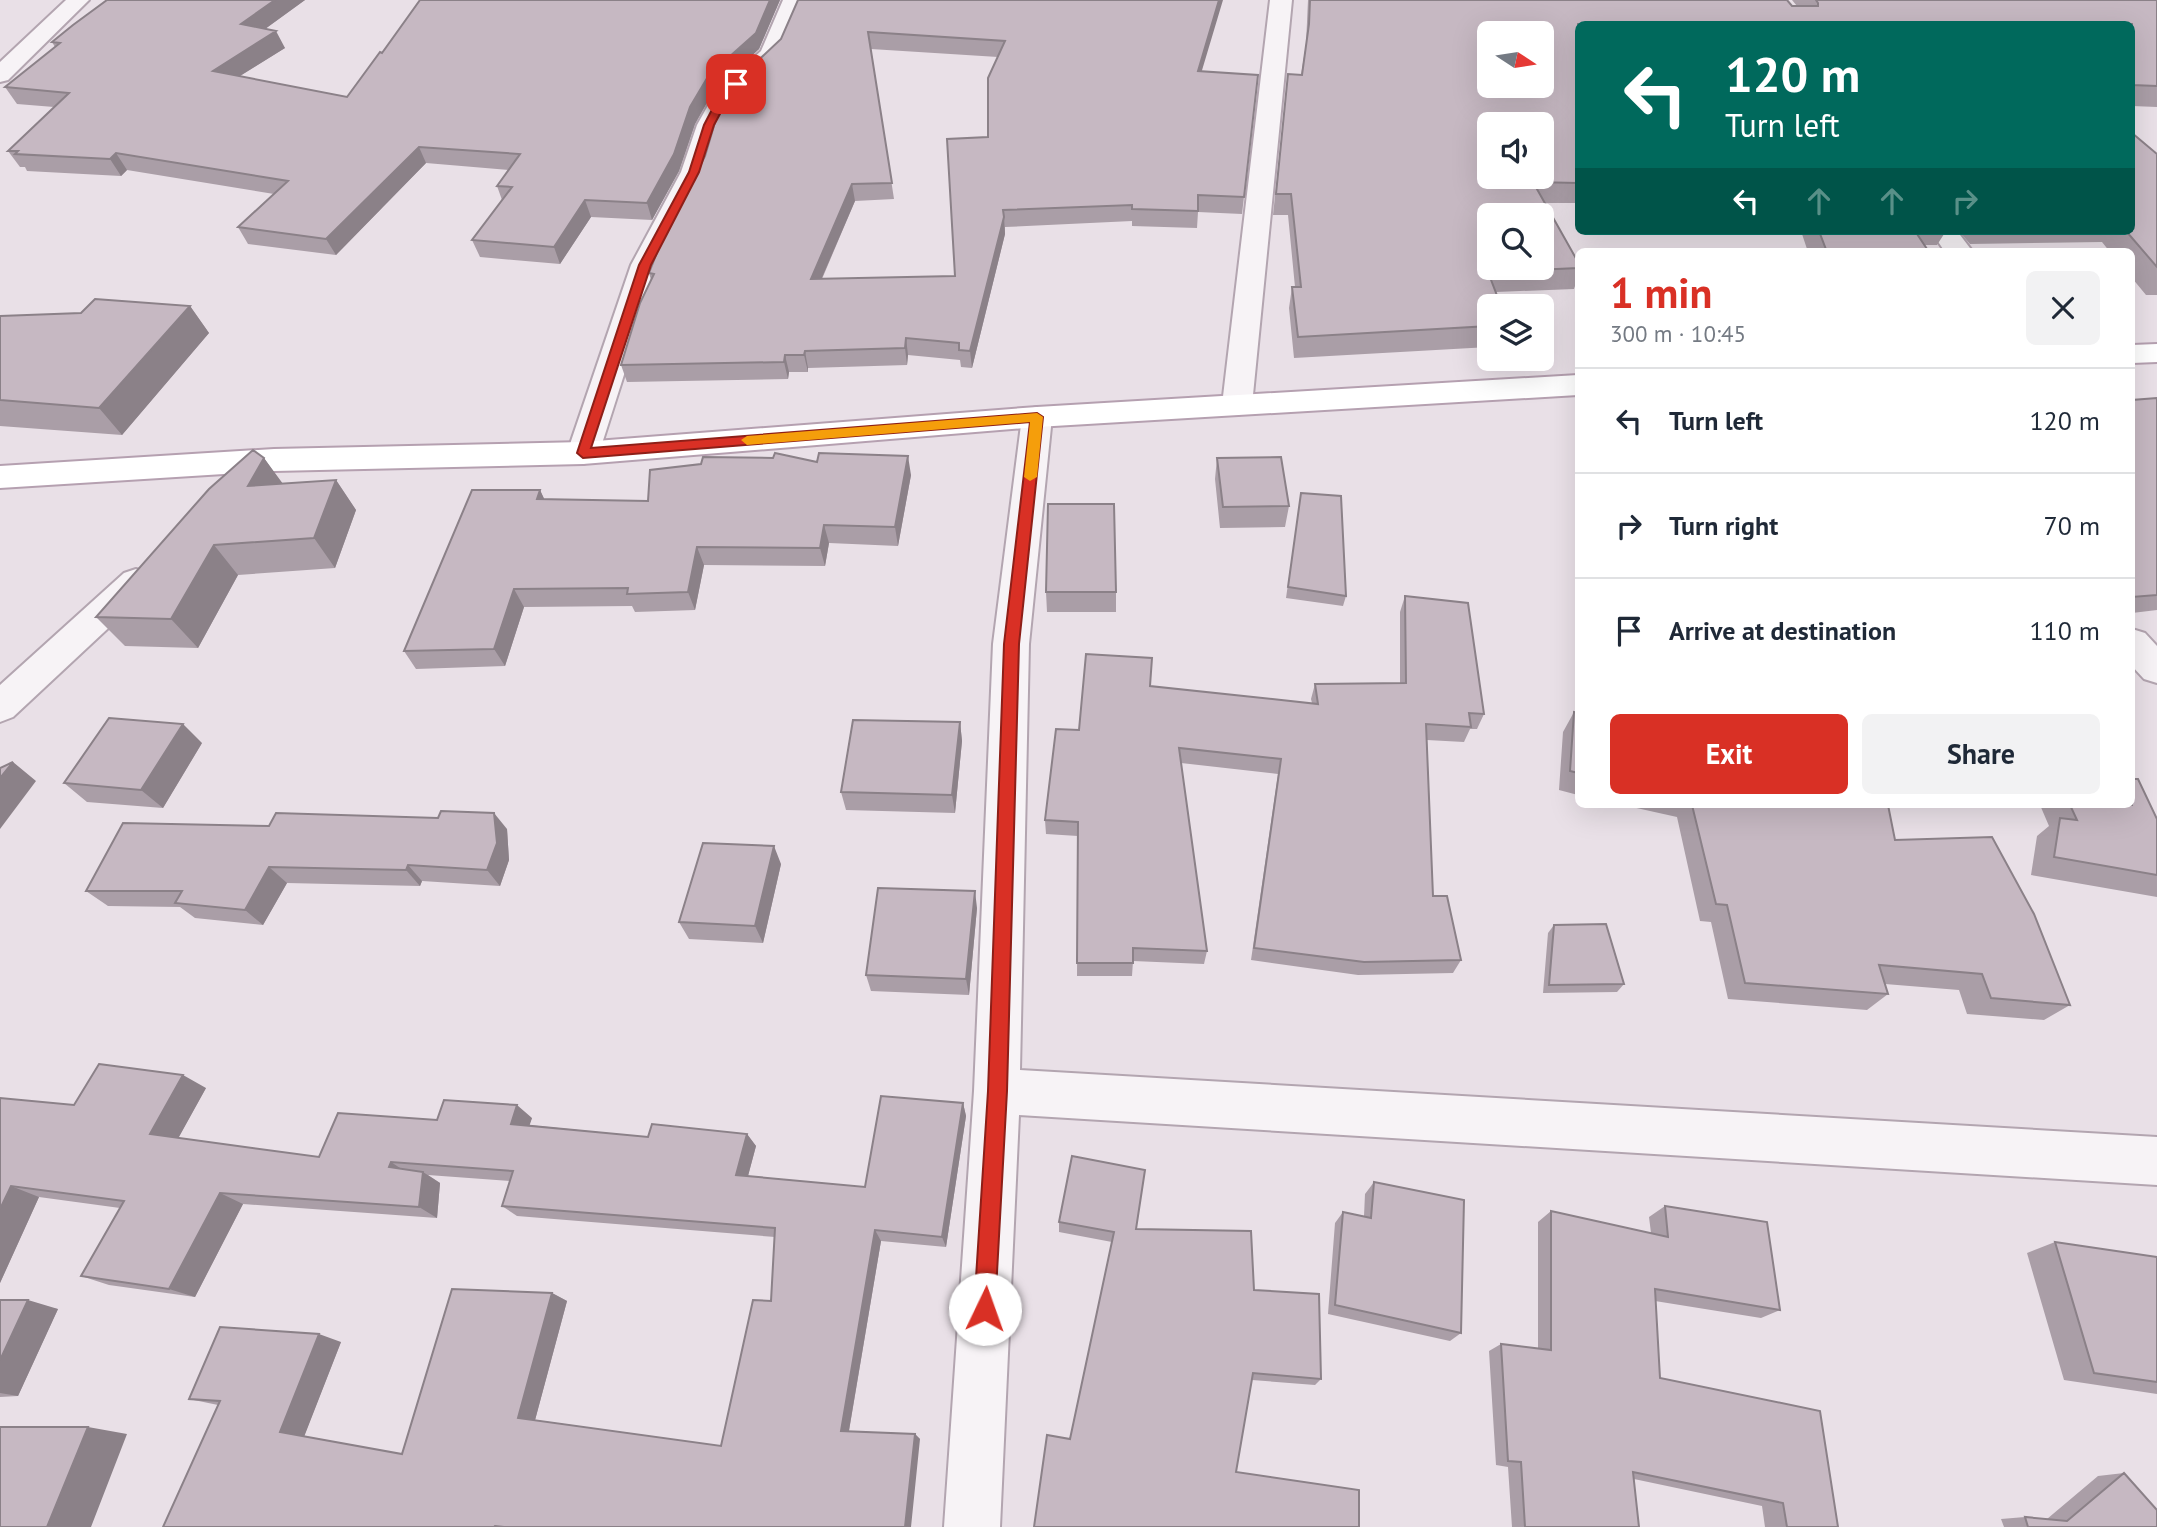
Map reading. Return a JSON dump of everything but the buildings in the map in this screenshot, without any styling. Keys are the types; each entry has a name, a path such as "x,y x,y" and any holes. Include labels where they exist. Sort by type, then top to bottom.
{"main road":[{"path":"2135,354 2157,353"},
{"path":"0,477 274,460 583,453 1037,417 1575,385"}],"street":[{"path":"0,75 78,0"},
{"path":"583,453 645,265 694,172 709,125 723,98 771,54 794,0"},
{"path":"1237,405 1281,0"},
{"path":"972,1527 997,1091 1011,644 1037,417"},
{"path":"234,496 274,460"},
{"path":"0,707 163,558"},
{"path":"2135,646 2157,669"},
{"path":"997,1091 2157,1161"}],"slow traffic":[{"path":"747,440 1037,417 1030,477"}],"route":[{"path":"736,84 723,98 709,125 694,172 645,265 583,453 1037,417 1011,644 997,1091 985,1309"}]}
